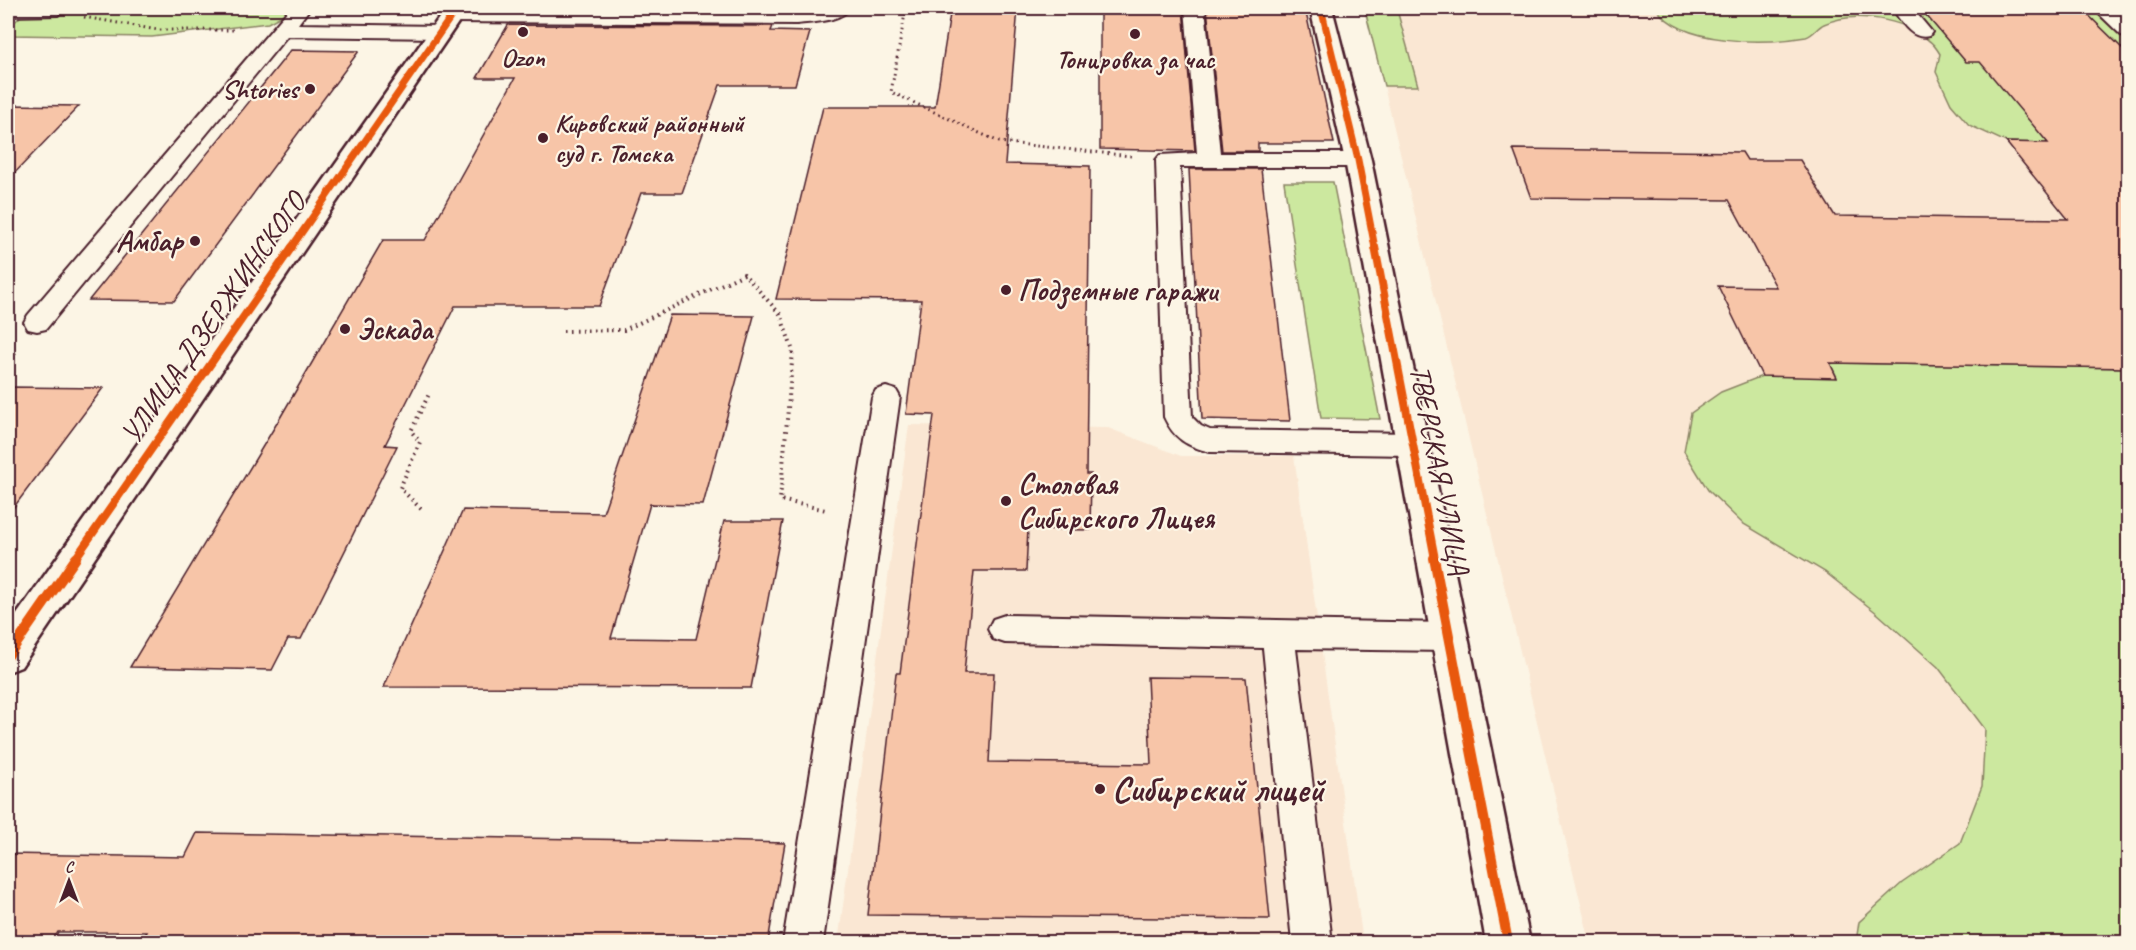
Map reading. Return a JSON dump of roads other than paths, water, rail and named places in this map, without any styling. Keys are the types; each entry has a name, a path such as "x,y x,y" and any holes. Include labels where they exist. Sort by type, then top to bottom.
{"street":[{"name":"ТВЕРСКАЯ УЛИЦА","path":"1321,8 1358,160 1508,942"},
{"name":"УЛИЦА ДЗЕРЖИНСКОГО","path":"8,656 449,18"}],"lane":[{"path":"37,322 300,8"},
{"path":"281,30 449,18 797,18 824,14 840,8"},
{"path":"1195,8 1209,160"},
{"path":"1902,8 1922,32"},
{"path":"2103,8 2128,31"},
{"path":"12,10 51,11"},
{"path":"1358,160 1168,160 1178,417 1183,428 1194,437 1210,441 1411,444"},
{"path":"803,942 886,397"},
{"path":"1005,629 1448,638"},
{"path":"1278,634 1312,942"}],"place":[{"name":"Ozon","path":"523,32"},
{"name":"Тонировка за час","path":"1135,34"},
{"name":"Shtories","path":"310,89"},
{"name":"Кировский районный суд г. Томска","path":"543,138"},
{"name":"Амбар","path":"195,241"},
{"name":"Подземные гаражи","path":"1006,290"},
{"name":"Эскада","path":"345,329"},
{"name":"Столовая Сибирского Лицея","path":"1006,501"},
{"name":"Сибирский лицей","path":"1100,789"}]}
